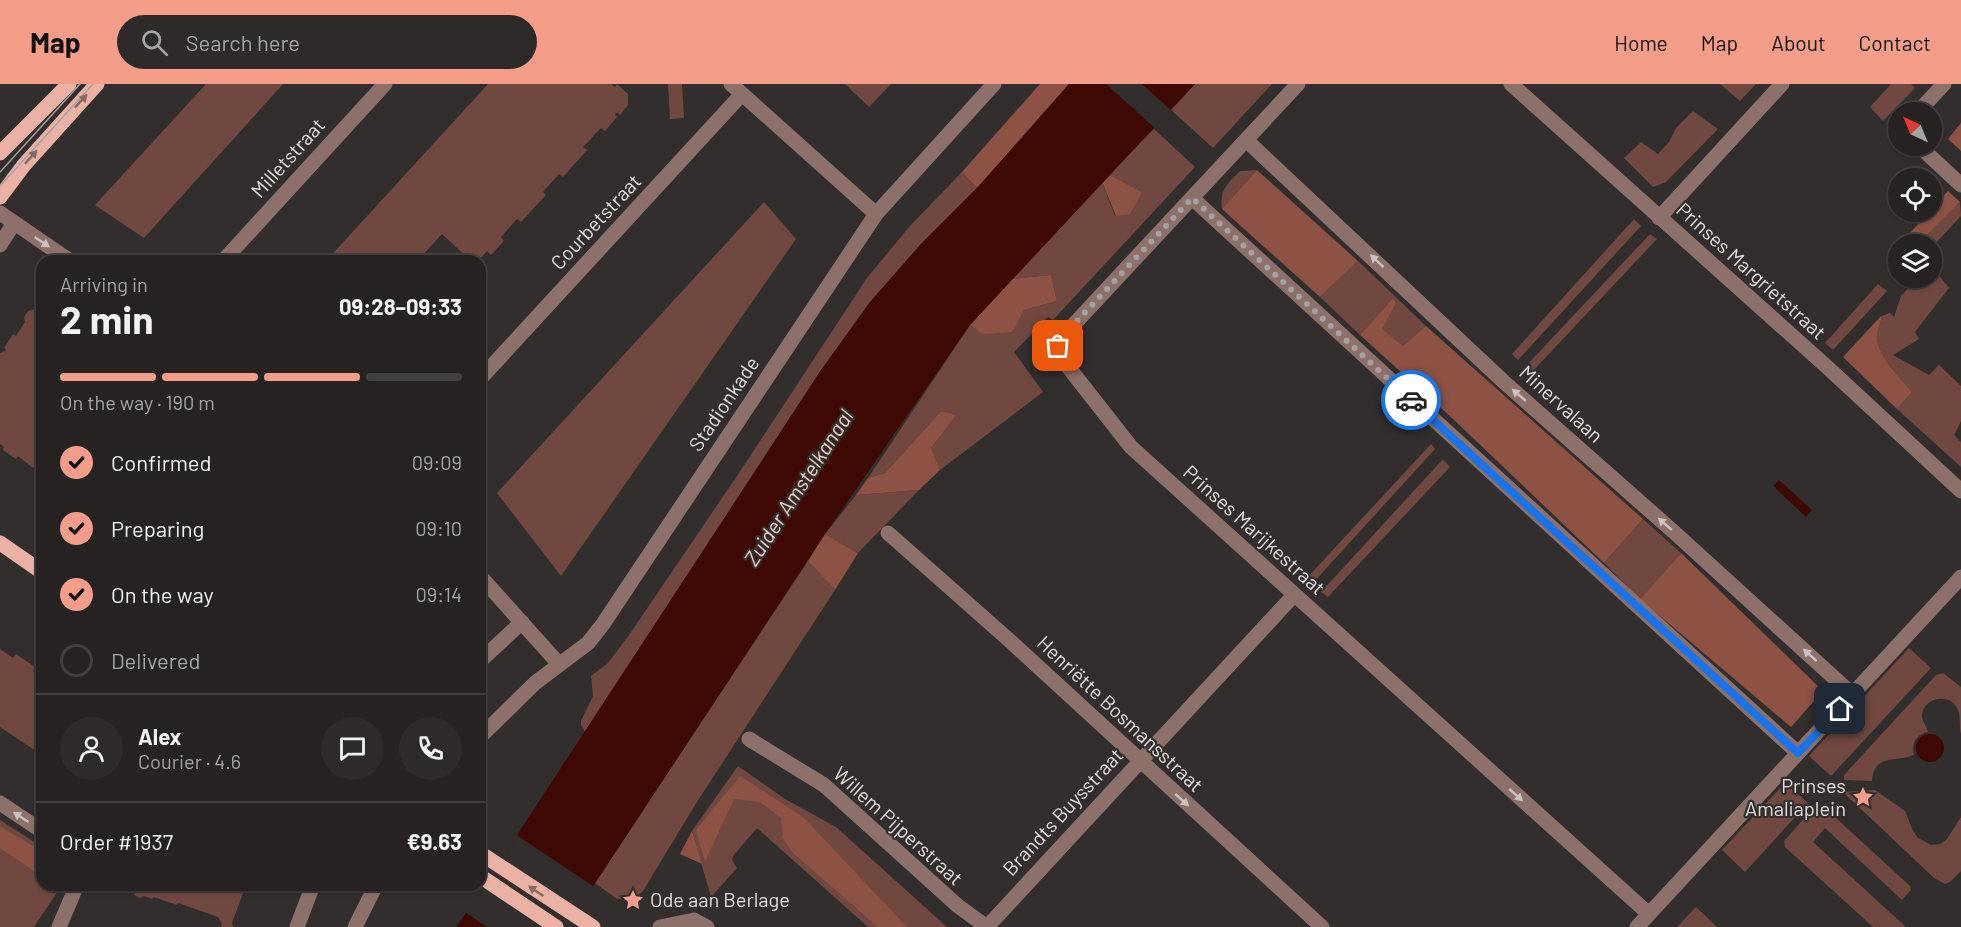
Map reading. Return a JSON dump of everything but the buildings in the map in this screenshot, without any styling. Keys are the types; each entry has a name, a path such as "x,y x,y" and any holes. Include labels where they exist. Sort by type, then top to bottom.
{"main road":[{"path":"0,153 69,84"},
{"path":"0,197 24,165 97,84"},
{"path":"0,543 36,568"},
{"path":"486,857 592,927"},
{"path":"486,879 556,927"}],"street":[{"name":"Milletstraat","path":"228,255 385,84"},
{"name":"Stadionkade","path":"486,732 535,683 588,643 603,624 876,214 994,84"},
{"path":"1246,140 1298,84"},
{"name":"Prinses Margrietstraat","path":"1511,84 1826,366 1961,491"},
{"path":"1659,218 1782,84"},
{"path":"1927,102 1944,84"},
{"path":"737,89 876,214"},
{"name":"Courbetstraat","path":"486,372 737,89"},
{"name":"Prinses Marijkestraat","path":"1246,140 1064,335 1058,346 1062,358 1131,447 1648,914"},
{"name":"Minervalaan","path":"1246,140 1504,382 1853,695"},
{"path":"1930,156 1961,185"},
{"path":"1192,198 1798,753"},
{"path":"0,213 61,255"},
{"path":"0,245 14,223"},
{"name":"Henriëtte Bosmansstraat","path":"888,534 1009,640 1322,927"},
{"path":"1637,927 1961,577"},
{"path":"486,583 559,664"},
{"name":"Brandts Buysstraat","path":"987,927 1294,595"},
{"path":"486,655 522,622"},
{"name":"Willem Pijperstraat","path":"749,739 824,785 958,906 987,927"},
{"path":"0,803 36,827"},
{"path":"66,925 75,891"},
{"path":"297,927 311,891"},
{"path":"355,927 373,891"},
{"path":"660,927 694,920 707,927"}],"shaded area":[{"path":"206,84 283,84 144,238 95,205"},
{"path":"488,84 611,84 615,87 617,84 628,94 628,105 620,115 617,112 615,115 617,117 605,131 601,128 583,147 587,150 563,177 559,174 543,192 546,195 521,222 517,219 501,237 504,241 491,255 487,251 483,255 465,255 442,234 423,255 331,255"},
{"path":"668,84 682,84 684,118 670,119"},
{"path":"845,84 891,84 869,107"},
{"path":"1040,84 1069,84 977,188 962,172"},
{"path":"1195,84 1272,84 1213,148 1171,110"},
{"path":"1720,84 1756,84 1740,101"},
{"path":"1891,84 1911,84 1915,88 1901,102 1888,102 1888,116 1883,121 1870,107"},
{"path":"1693,111 1718,129 1666,182 1653,187 1624,158 1641,142 1658,154 1669,142 1676,128"},
{"path":"1961,123 1961,151 1948,139"},
{"path":"1154,129 1195,167 1053,320 1048,317 1014,352 1043,392 940,470 931,448 955,415 941,411 885,473 868,478 970,325 982,334 1024,310 1057,301 1051,275 1012,279 1102,182 1115,216 1142,192 1108,174"},
{"path":"1257,170 1222,209 1223,192 1232,179 1240,171"},
{"path":"1257,170 1358,261 1320,297 1222,209"},
{"path":"962,172 977,188 920,245 870,302 819,373 586,733 581,721 593,696 591,676 608,663 627,638 867,278 909,227"},
{"path":"1108,174 1142,192 1130,214 1116,216 1102,182"},
{"path":"1948,191 1960,202 1942,220 1942,197"},
{"path":"764,202 796,239 561,576 497,493"},
{"path":"1960,202 1961,216 1942,236 1942,234 1928,234"},
{"path":"1634,219 1641,226 1518,360 1512,354"},
{"path":"1920,222 1940,222 1928,234 1909,234"},
{"path":"1650,234 1657,239 1531,373 1525,367"},
{"path":"1358,261 1426,326 1403,346 1381,329 1396,303 1393,298 1360,335 1320,297"},
{"path":"1051,275 1057,301 1024,310 1012,332 982,334 970,325 1012,279"},
{"path":"1942,279 1949,288 1915,332 1919,339 1893,355 1929,375 1939,365 1961,386 1961,421 1954,435 1961,442 1961,467 1897,409 1912,392 1886,361 1879,346 1877,333 1881,316 1890,313 1894,317 1901,296 1909,288 1942,288"},
{"path":"1878,284 1887,291 1833,350 1825,343"},
{"path":"1393,298 1396,303 1382,329 1403,346 1426,326 1643,519 1604,563 1452,418 1360,335"},
{"path":"36,309 36,464 33,468 18,456 16,459 3,450 4,447 0,444 0,353 5,351 4,348 13,334 16,336 25,322 24,317 28,311"},
{"path":"1881,316 1877,339 1882,354 1912,392 1897,409 1843,357"},
{"path":"941,411 956,415 931,448 940,470 919,490 856,495 868,478 885,473"},
{"path":"1431,444 1435,449 1311,585 1305,580"},
{"path":"1443,459 1450,467 1328,597 1321,592"},
{"path":"919,490 858,553 825,534 856,495"},
{"path":"1643,519 1681,553 1640,599 1604,563"},
{"path":"825,534 858,553 835,590 808,561"},
{"path":"1681,553 1823,691 1791,727 1640,599"},
{"path":"808,561 835,590 695,805 643,891 637,896 617,899 595,883"},
{"path":"1909,648 1931,668 1831,776 1809,756"},
{"path":"0,649 13,658 16,654 35,667 33,671 36,673 36,751 0,727"},
{"path":"1943,673 1961,687 1961,734 1959,713 1955,705 1945,699 1933,700 1924,708 1922,718 1928,732 1915,740 1914,755 1881,763 1874,772 1872,781 1844,780 1844,775 1936,675"},
{"path":"738,766 785,799 836,827 947,927 868,927 757,828 733,856 732,860 737,868 711,897 692,831"},
{"path":"740,776 803,817 907,927 878,927 791,851 783,838 781,818 760,802 734,799 705,861 696,830"},
{"path":"1785,783 1808,803 1745,872 1722,850"},
{"path":"1875,790 1905,811 1918,838 1931,845 1940,844 1947,839 1961,817 1961,871 1950,882 1945,884 1934,878 1843,792"},
{"path":"1817,804 1823,806 1910,886 1911,890 1902,900 1825,828 1813,842 1906,927 1873,927 1785,847 1784,841"},
{"path":"0,820 36,843 36,891 58,891 34,927 0,927"},
{"path":"0,826 36,848 36,872 0,848"},
{"path":"692,831 702,864 680,854"},
{"path":"136,891 244,891 232,923 233,927 221,927 222,924 218,917 178,903 177,905 154,897 152,899 144,896 140,898 134,895"},
{"path":"1696,907 1717,927 1677,927"}],"water":[{"name":"Zuider Amstelkanaal","path":"1069,84 1195,84 970,325 825,534 594,885 533,927 456,927 482,891 486,891 486,885 517,835 819,373 870,302 920,245 977,188"},
{"path":"1779,480 1812,510 1806,517 1773,486"},
{"path":"1930,734 1940,738 1944,748 1940,758 1930,762 1920,758 1916,748 1920,738"}],"pier":[{"path":"1106,84 1142,84 1173,112 1157,130"},
{"path":"518,836 593,886 566,927 487,927 466,913 481,891 486,891 486,883"}],"tram line":[{"path":"0,172 80,84"},
{"path":"0,186 93,84"}],"way so far":[{"path":"1058,346 1064,335 1192,198 1411,400"}],"place":[{"name":"Prinses Amaliaplein","path":"1863,797"},
{"name":"Ode aan Berlage","path":"633,900"}],"route":[{"path":"1411,400 1798,753 1840,709"}]}
